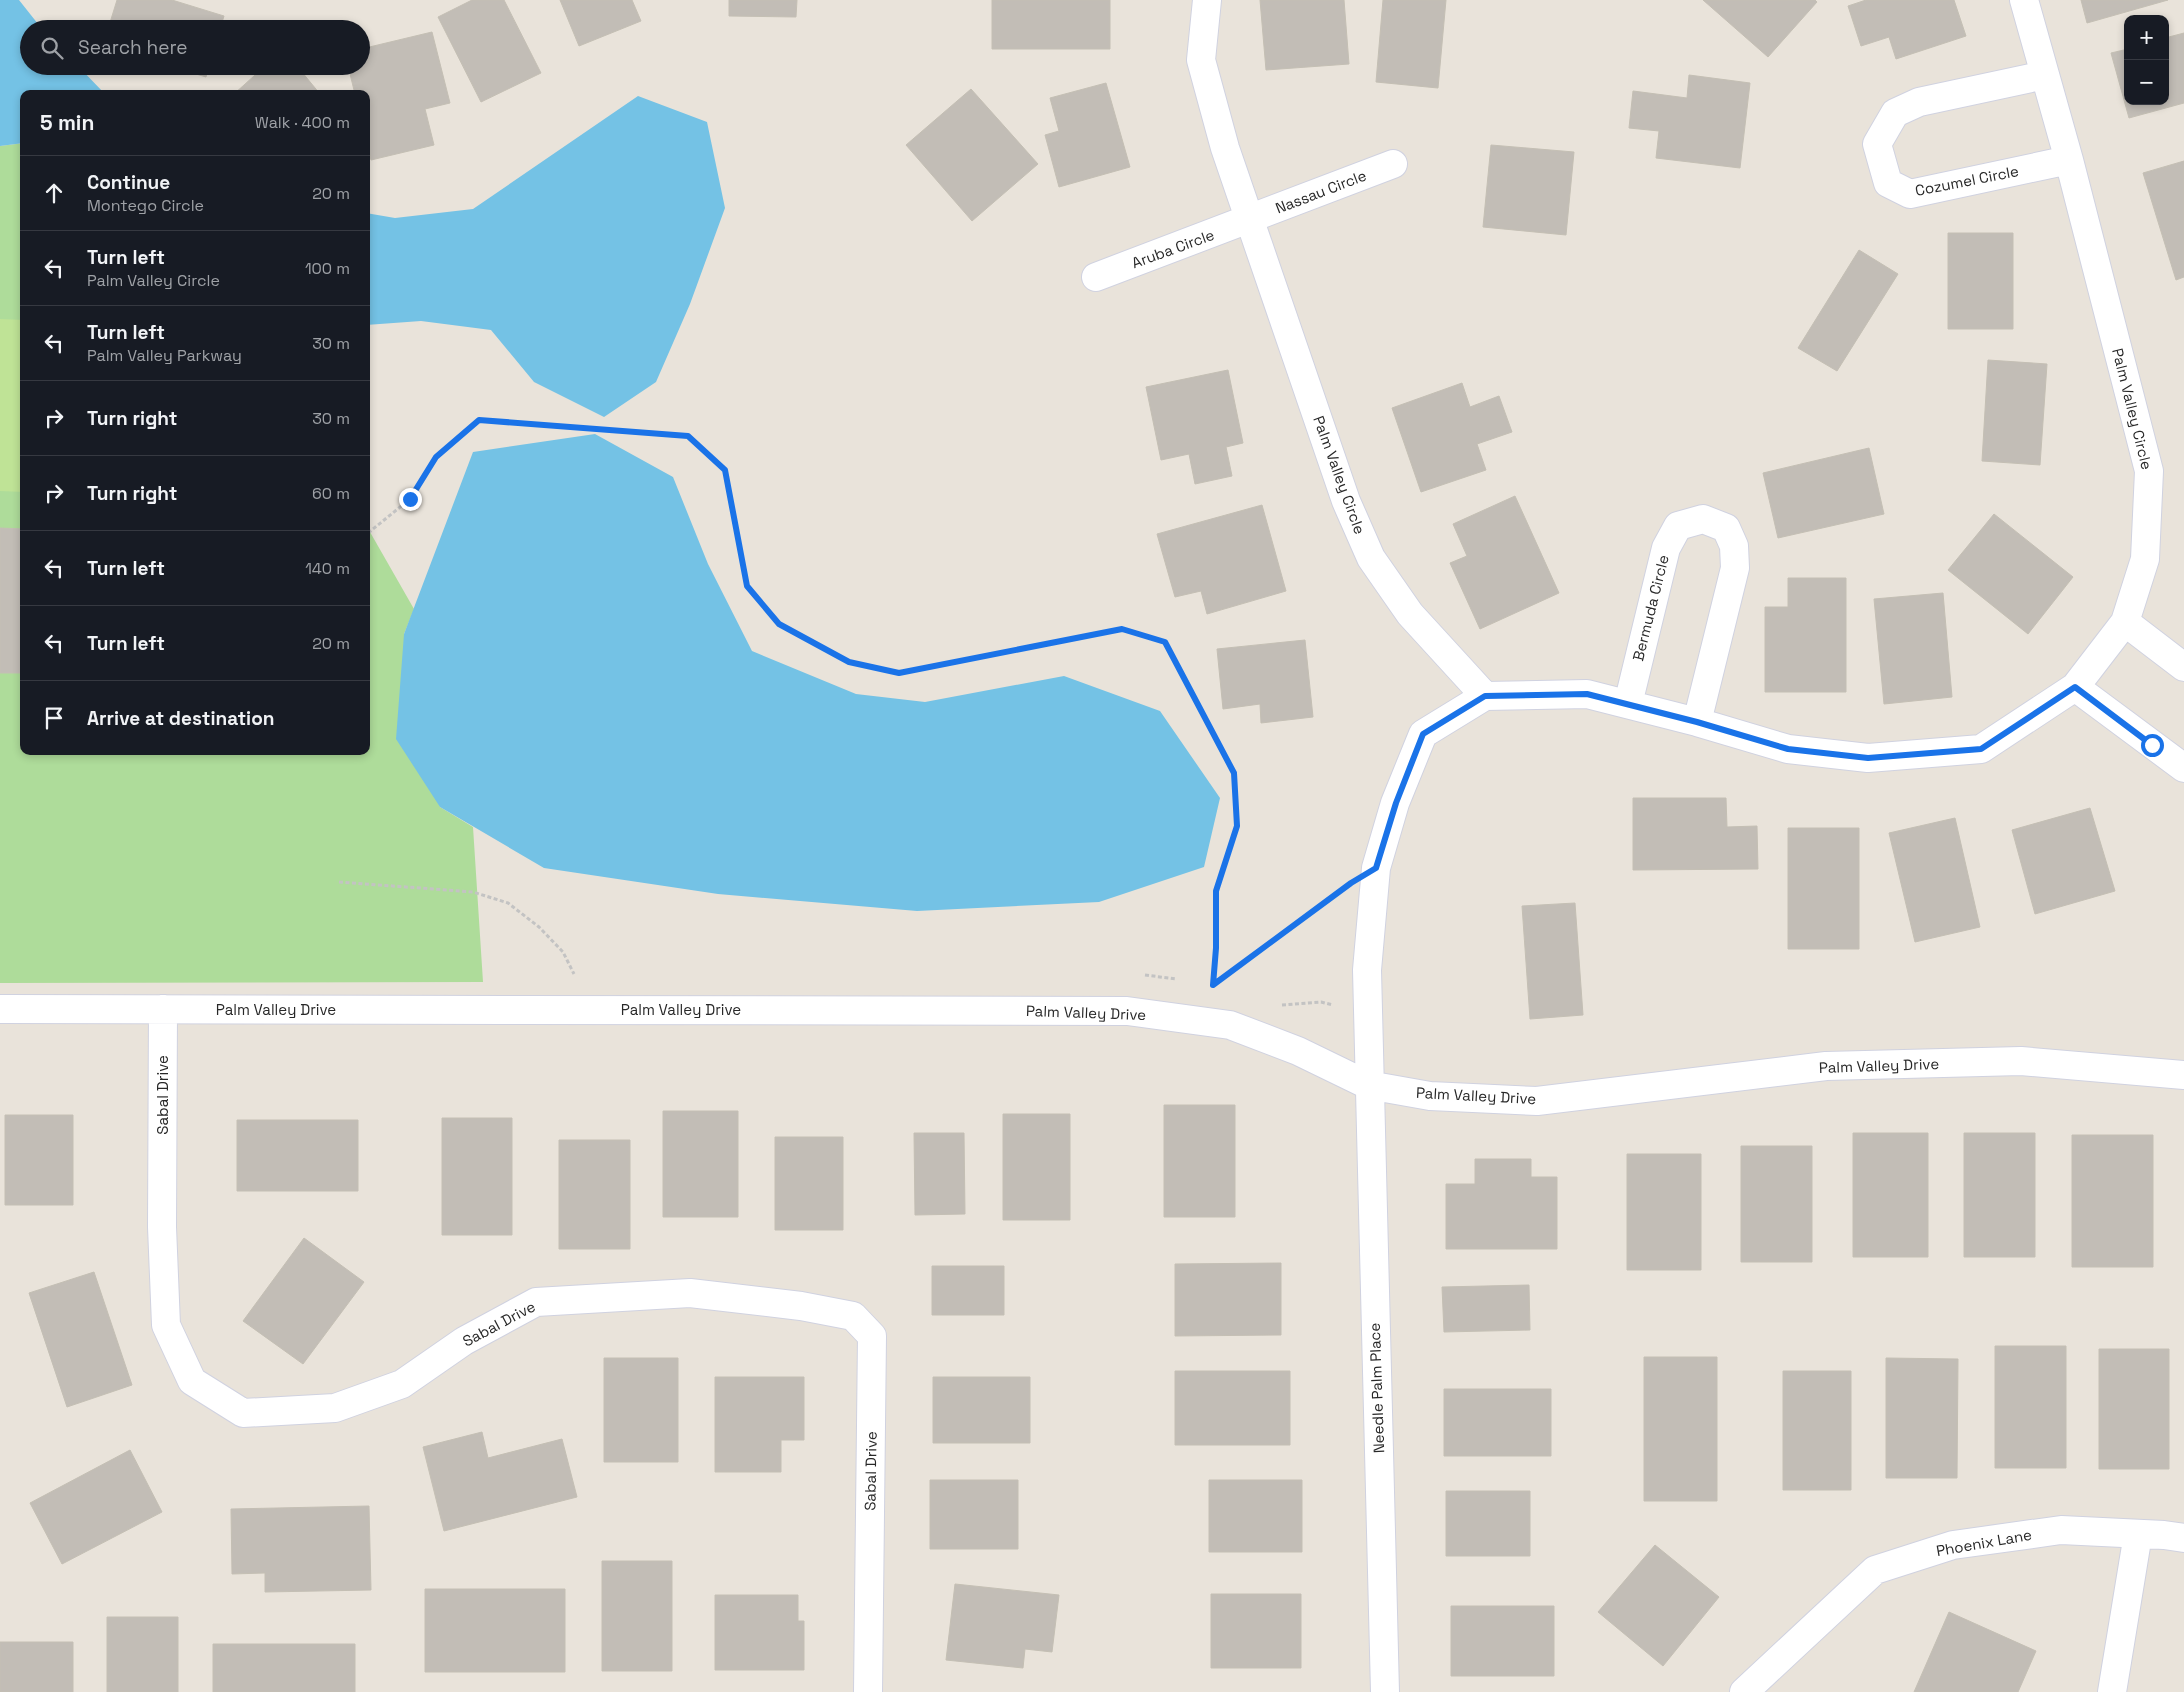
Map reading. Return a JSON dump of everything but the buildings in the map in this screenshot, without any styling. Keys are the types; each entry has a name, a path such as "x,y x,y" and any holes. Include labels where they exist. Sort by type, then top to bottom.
{"street":[{"name":"Palm Valley Circle","path":"1207,0 1200,60 1225,148 1346,501 1371,558 1410,614 1485,696 1587,694 1697,722 1788,749 1868,758 1981,749 2075,687 2125,622 2145,558 2149,471 2069,160 2024,0"},
{"name":"Cozumel Circle","path":"2045,75 1919,102 1895,113 1877,144 1888,183 1910,194 2069,160"},
{"name":"Nassau Circle","path":"1249,220 1393,164"},
{"name":"Aruba Circle","path":"1096,277 1249,220"},
{"name":"Bermuda Circle","path":"1628,704 1666,548 1678,526 1704,519 1726,528 1734,546 1735,568 1697,722"},
{"path":"2125,622 2184,667"},
{"path":"2075,687 2184,768"},
{"name":"Needle Palm Place","path":"1385,1692 1368,1085 1367,970 1376,868 1396,803 1423,734 1485,696"},
{"name":"Palm Valley Drive","path":"0,1009 1127,1011 1230,1025 1298,1051 1368,1085 1430,1096 1537,1101 1826,1066 2021,1061 2184,1075"},
{"name":"Sabal Drive","path":"164,1009 162,1227 166,1326 192,1381 244,1413 335,1408 402,1384 464,1341 536,1302 690,1293 800,1306 853,1316 872,1336 868,1692"},
{"name":"Phoenix Lane","path":"1744,1692 1875,1570 1953,1545 2061,1530 2164,1535 2184,1538"},
{"path":"2112,1692 2138,1534"}],"path":[{"path":"370,531 410,499 436,457 479,420 688,436 725,470 747,586 779,624 849,662 899,673 1122,629 1165,642 1234,773 1237,826 1216,891 1216,948 1213,985"},
{"path":"1213,985 1351,883 1376,868"},
{"path":"339,882 473,892 508,903 539,927 563,952 574,974 584,975"},
{"path":"1142,975 1178,980"},
{"path":"1204,984 1222,988"},
{"path":"1278,1005 1321,1002 1368,1012"}],"green space":[{"path":"20,144 20,755 370,755 370,532 414,609 404,634 440,807 473,827 483,982 0,983 0,146"},
{"path":"0,319 20,320 20,492 0,491"}],"water":[{"path":"0,0 19,0 35,20 20,20 20,75 87,75 101,90 20,90 20,144 0,146"},
{"path":"638,96 707,122 725,208 690,304 656,382 604,417 534,382 491,330 421,321 370,325 370,214 395,218 473,209"},
{"path":"595,434 673,477 708,564 752,651 856,694 925,702 1064,676 1160,711 1220,798 1204,867 1099,902 917,911 718,894 544,868 440,807 396,739 404,634 473,452"}],"route":[{"path":"410,499 436,457 479,420 688,436 725,470 747,586 779,624 849,662 899,673 1122,629 1165,642 1234,773 1237,826 1216,891 1216,948 1213,985 1351,883 1376,868 1396,803 1423,734 1485,696 1587,694 1697,722 1788,749 1868,758 1981,749 2075,687 2152,745"}]}
